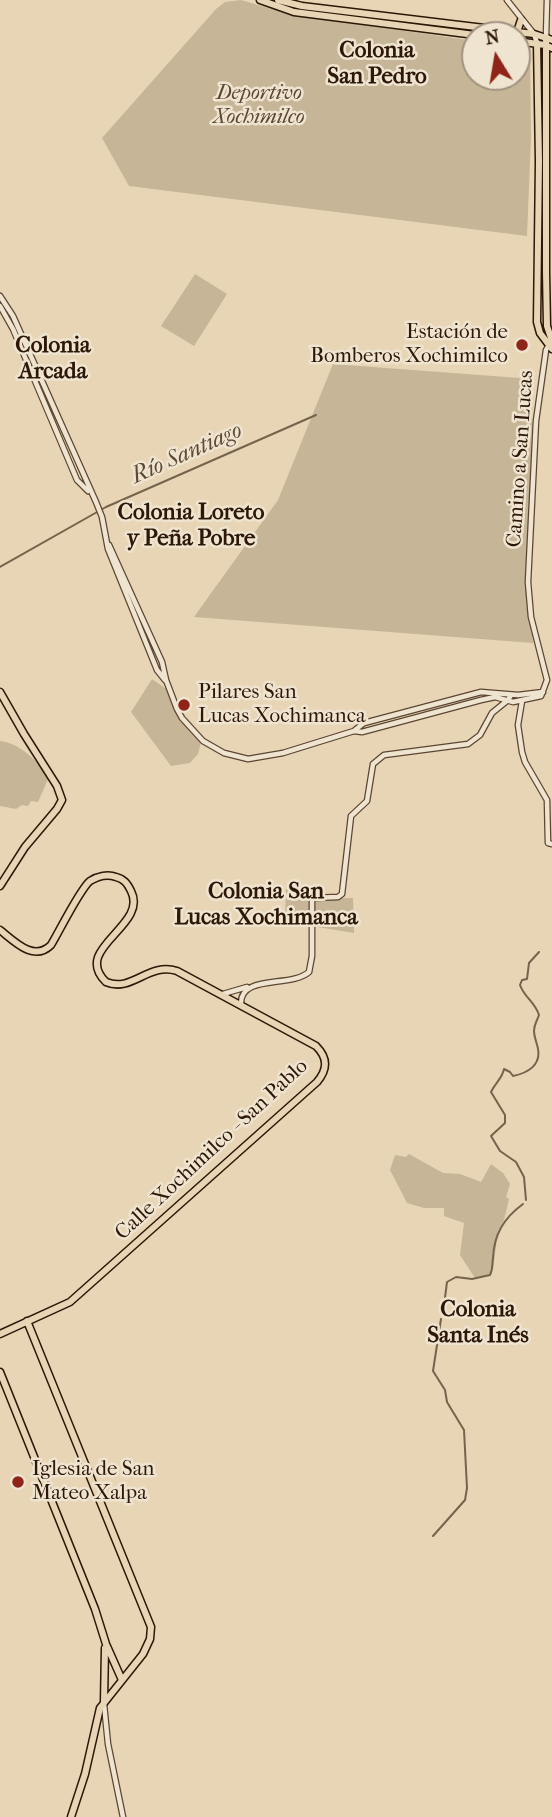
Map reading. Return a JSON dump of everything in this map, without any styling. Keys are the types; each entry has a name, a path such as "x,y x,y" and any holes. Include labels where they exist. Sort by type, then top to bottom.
{"main road":[{"path":"260,0 294,12 461,27"},
{"path":"278,0 461,33"},
{"path":"531,34 546,43 542,119 547,326 551,345"},
{"path":"0,692 57,786 62,800 25,847 0,886"},
{"name":"Calle Xochimilco - San Pablo","path":"0,930 33,953 44,951 51,946 86,886 95,879 113,876 126,881 135,905 132,914 98,957 98,972 103,979 110,984 121,985 151,971 170,969 190,976 316,1046 326,1061 324,1074 70,1302 0,1334"},
{"path":"27,1321 150,1620 148,1645 135,1666 104,1702 98,1714 85,1774 71,1817"},
{"path":"0,1372 122,1680"},
{"path":"104,1702 106,1644"}],"street":[{"path":"507,0 534,34"},
{"path":"546,43 549,23 547,0"},
{"path":"0,296 13,316 77,480 93,496 98,506 108,549 157,670 166,680 182,718 197,737 211,747 236,757 265,757 327,741 354,731 364,723 478,693 511,699 526,698"},
{"path":"0,306 41,387"},
{"name":"Camino a San Lucas","path":"526,698 543,692 547,680 531,617 528,582 536,421 551,345"},
{"path":"478,693 481,700"},
{"path":"354,731 362,732 495,697 526,698"},
{"path":"526,698 520,709 518,725 525,762 547,800 550,844"},
{"path":"511,699 520,709"},
{"path":"223,994 297,979 309,972 312,956 312,898 338,897 342,894 351,816 366,801 371,767 375,761 383,755 468,744 481,735 492,713 511,699"},
{"path":"241,1004 242,994 248,987"},
{"path":"104,1702 108,1744 123,1817"}],"green space":[{"name":"Deportivo Xochimilco","path":"241,0 289,14 461,39 461,91 530,91 527,236 129,186 102,138 225,2"},
{"path":"195,274 227,294 194,346 161,326"},
{"path":"333,364 533,379 528,582 533,643 194,617 278,500"},
{"path":"152,679 168,690 182,722 201,742 198,754 190,763 171,766 131,712"},
{"path":"0,741 21,749 49,777 38,802 31,801 28,806 22,805 16,809 0,806"},
{"path":"286,889 312,898 353,898 354,933 311,926 311,917 288,918 285,914"},
{"path":"409,1154 443,1173 460,1174 481,1182 491,1164 503,1173 510,1184 506,1197 509,1199 498,1231 490,1275 475,1278 460,1255 464,1223 444,1216 444,1208 424,1208 407,1203 390,1170 395,1155 406,1157"}],"waterway":[{"name":"Río Santiago","path":"0,567 106,507 316,415"},
{"path":"526,1200 524,1177 516,1162 500,1151 491,1136 505,1123 505,1115 491,1092 504,1069 513,1076 519,1075 532,1067 537,1060 538,1049 534,1031 539,1015 520,985 522,980 527,979 529,963 539,952"},
{"path":"443,1313 447,1282 456,1277 472,1279 490,1275 498,1234 505,1221 523,1204"},
{"path":"433,1536 465,1500 467,1488 464,1430 433,1371 441,1319"}],"place":[{"name":"Estación de Bomberos Xochimilco","path":"522,345"},
{"name":"Pilares San Lucas Xochimanca","path":"184,705"},
{"name":"Iglesia de San Mateo Xalpa","path":"18,1482"}],"district":[{"name":"Colonia San Pedro","path":"377,64"},
{"name":"Colonia Arcada","path":"53,359"},
{"name":"Colonia Loreto y Peña Pobre","path":"191,526"},
{"name":"Colonia San Lucas Xochimanca","path":"266,905"},
{"name":"Colonia Santa Inés","path":"478,1323"}]}
